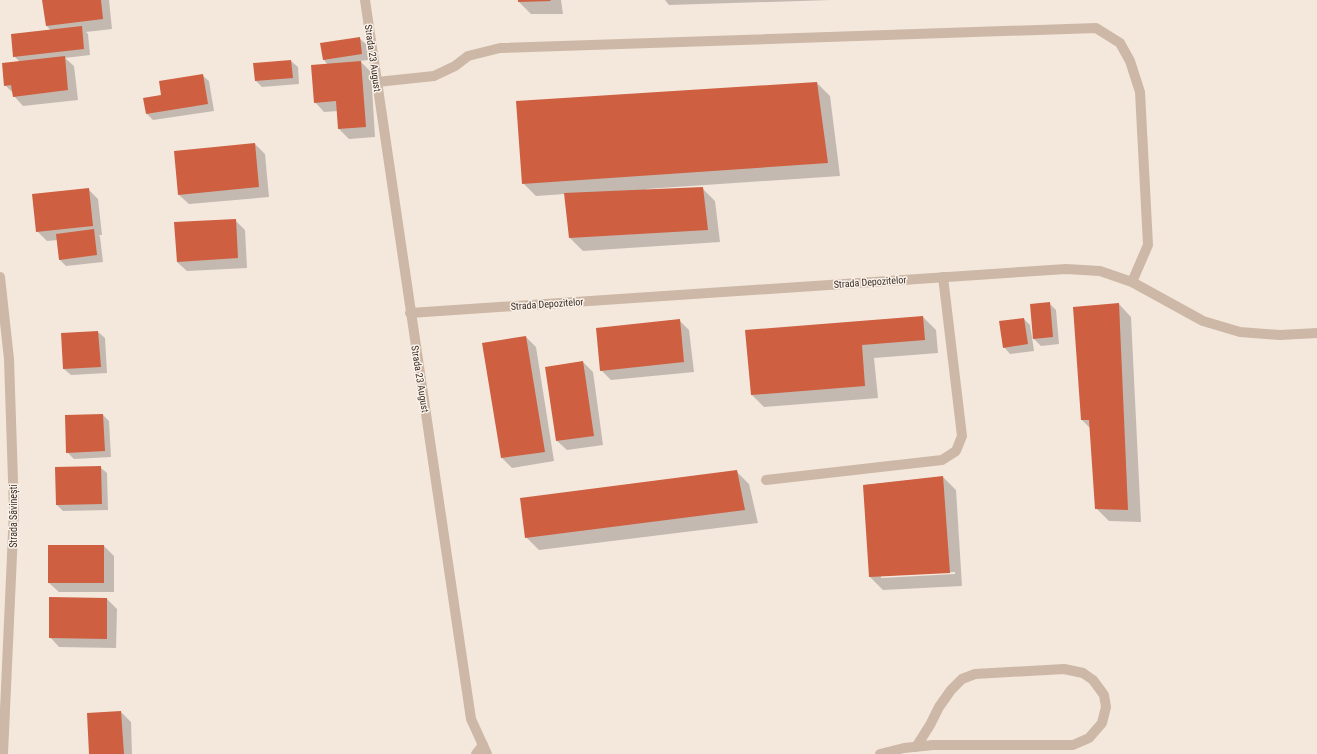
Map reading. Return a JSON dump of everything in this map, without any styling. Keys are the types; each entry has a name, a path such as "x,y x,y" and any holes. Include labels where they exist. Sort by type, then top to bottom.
{"street":[{"name":"Strada 23 August","path":"365,0 471,720 485,750"},
{"path":"377,82 434,76 455,66 468,56 500,48 1096,28 1120,43 1130,61 1140,92 1148,245 1132,282"},
{"name":"Strada Depozitelor","path":"410,313 1066,269 1100,271 1132,282 1203,321 1240,332 1280,335 1317,333"},
{"name":"Strada Săvinești","path":"0,277 9,359 14,511 3,754"},
{"path":"766,480 942,460 956,451 962,436 943,277"},
{"path":"880,754 904,748 933,746 1073,745 1089,738 1102,723 1106,707 1104,695 1093,680 1083,673 1064,669 975,674 962,679 951,690 939,707 916,747"},
{"path":"476,754 485,750"}],"building":[{"path":"42,0 101,0 103,19 46,26"},
{"path":"518,0 550,0 551,1 518,2"},
{"path":"82,26 84,49 13,57 11,34"},
{"path":"360,37 362,54 323,60 320,43"},
{"path":"65,56 68,90 13,97 11,85 4,86 2,63"},
{"path":"291,60 293,78 255,81 253,63"},
{"path":"361,61 366,127 338,129 336,101 314,103 311,65"},
{"path":"203,74 208,104 146,114 143,98 161,95 159,81"},
{"path":"817,82 828,163 522,184 516,101"},
{"path":"255,143 259,187 178,195 174,151"},
{"path":"703,187 708,230 569,238 564,193"},
{"path":"89,188 93,226 36,232 32,194"},
{"path":"236,219 238,258 177,262 174,222"},
{"path":"94,229 97,255 59,260 56,234"},
{"path":"1050,302 1053,337 1033,339 1030,304"},
{"path":"1119,303 1128,510 1095,509 1089,420 1081,420 1073,307"},
{"path":"923,316 925,340 862,345 865,386 751,395 745,330"},
{"path":"1024,318 1028,344 1003,348 999,321"},
{"path":"680,319 684,362 600,371 596,328"},
{"path":"98,331 101,367 63,369 61,333"},
{"path":"526,336 545,452 501,458 482,343"},
{"path":"583,361 594,436 556,441 545,367"},
{"path":"103,414 105,451 66,453 65,415"},
{"path":"101,466 102,504 56,505 55,467"},
{"path":"737,470 745,510 525,538 520,498"},
{"path":"943,476 950,573 869,577 863,485"},
{"path":"48,545 104,545 104,583 48,583"},
{"path":"49,597 107,598 107,639 49,638"},
{"path":"121,711 124,754 89,754 87,713"}]}
